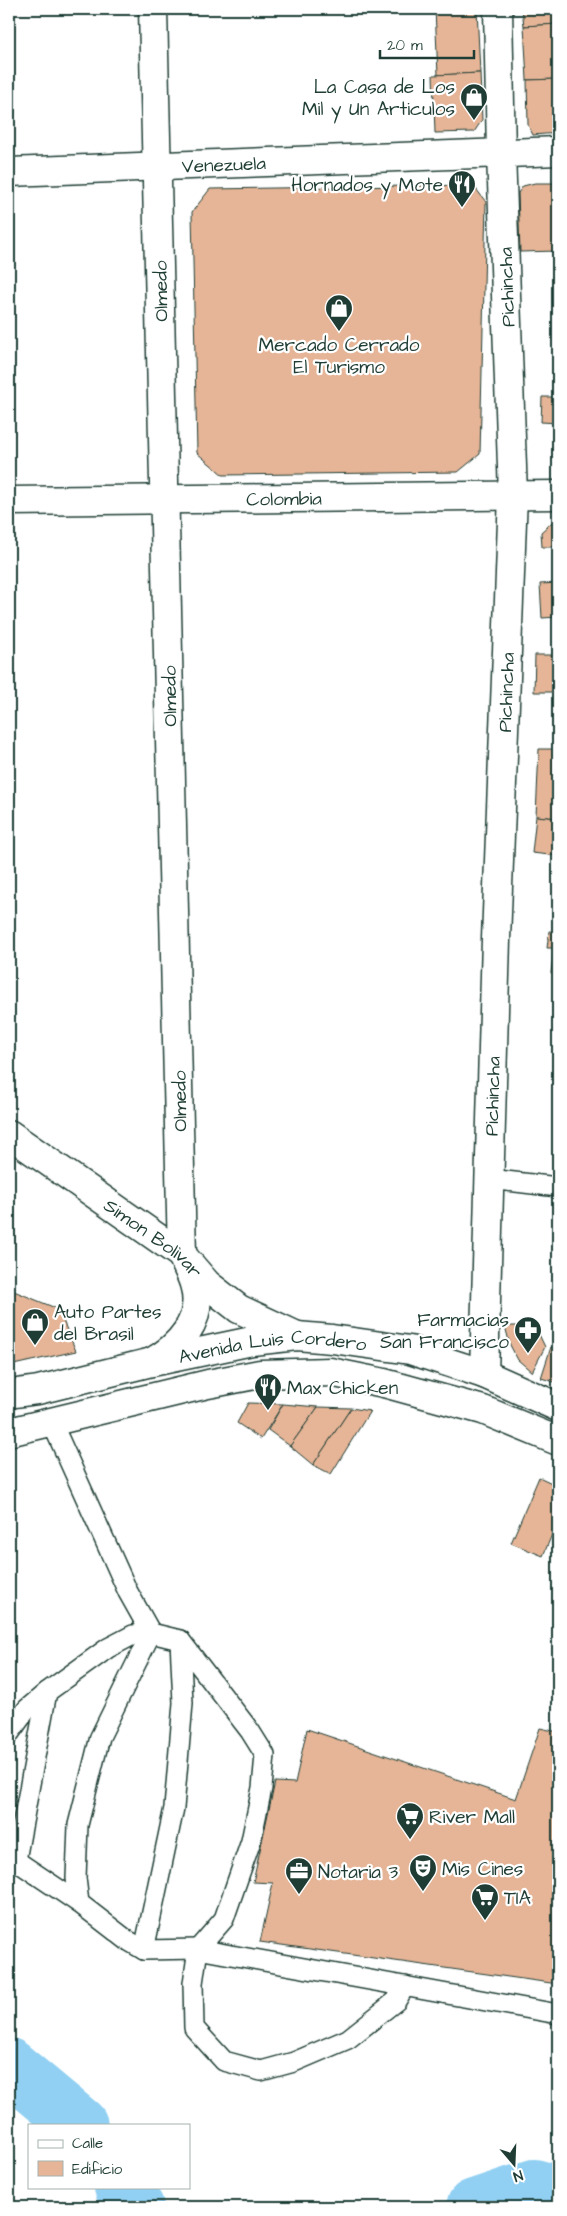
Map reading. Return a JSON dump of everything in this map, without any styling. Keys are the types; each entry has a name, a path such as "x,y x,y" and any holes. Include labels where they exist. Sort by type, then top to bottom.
{"street":[{"name":"Olmedo","path":"152,1362 168,1353 182,1339 192,1323 197,1305 195,1287 182,1255 153,9"},
{"name":"Pichincha","path":"484,1374 489,1179 514,495 501,153 498,9"},
{"name":"Venezuela","path":"9,172 558,151"},
{"name":"Colombia","path":"9,501 558,495"},
{"name":"Simon Bolìvar","path":"9,1134 182,1255 207,1284 238,1309 297,1336"},
{"name":"Avenida Luis Cordero","path":"9,1394 38,1390 252,1340 297,1336 410,1350 484,1374 558,1407"},
{"name":"Avenida Luis Cordero","path":"9,1432 208,1384 260,1374 330,1372 384,1383 483,1410 558,1441"}],"lane":[{"path":"489,1179 558,1186"},
{"path":"52,1423 128,1592 151,1633"},
{"path":"79,1903 76,1878 78,1825 100,1737 151,1633"},
{"path":"9,1734 27,1709 47,1692 108,1648 133,1635 151,1633 180,1640 250,1731 264,1755 262,1788 255,1824 237,1883 224,1919 198,1949 193,1983 194,2028 224,2061 261,2071 294,2062 348,2039 396,2001 405,1986"},
{"path":"144,1950 174,1808 182,1703 180,1640"},
{"path":"47,1692 12,1858 79,1903 127,1940 144,1950 198,1949 558,2014"}],"building":[{"path":"435,9 477,9 480,73 438,75"},
{"path":"522,9 558,9 558,24 524,26"},
{"path":"558,24 558,79 527,80 524,26"},
{"path":"480,73 482,120 474,132 435,133 433,75"},
{"path":"558,79 558,133 533,135 528,125 527,80"},
{"path":"535,183 558,183 558,251 520,252 518,193 523,186"},
{"name":"Mercado Cerrado El Turismo","path":"473,185 486,202 480,454 458,472 223,475 197,453 192,212 210,189"},
{"path":"542,397 558,397 558,423 541,422"},
{"path":"558,517 558,547 542,547 541,532"},
{"path":"558,583 558,617 542,618 540,584"},
{"path":"535,655 558,655 558,692 534,692"},
{"path":"539,749 558,749 558,818 536,816"},
{"path":"536,816 558,818 558,856 532,853"},
{"path":"549,931 558,932 558,973 551,973 554,948 547,948"},
{"path":"9,1289 58,1309 76,1351 9,1366"},
{"name":"Farmacias San Francisco","path":"505,1326 535,1326 545,1347 532,1372 518,1360 510,1345"},
{"path":"551,1347 558,1349 558,1383 541,1378"},
{"path":"248,1403 283,1404 261,1439 237,1423"},
{"path":"283,1404 318,1407 290,1446 268,1430"},
{"path":"318,1407 351,1408 313,1465 290,1446"},
{"path":"351,1408 370,1411 331,1474 313,1465"},
{"path":"539,1477 558,1486 558,1520 543,1556 511,1543"},
{"name":"River Mall","path":"540,1728 558,1732 558,1984 260,1942 273,1883 253,1882 275,1782 295,1783 307,1729 516,1799"}],"waterway":[{"path":"9,2066 79,2124"},
{"path":"474,2207 534,2187 558,2194"},
{"path":"123,2188 136,2207"}],"place":[{"name":"La Casa de Los Mil y Un Articulos","path":"474,121"},
{"name":"Hornados y Mote","path":"462,208"},
{"name":"Mercado Cerrado El Turismo","path":"339,332"},
{"name":"Auto Partes del Brasil","path":"35,1346"},
{"name":"Farmacias San Francisco","path":"528,1354"},
{"name":"Max Chicken","path":"268,1411"},
{"name":"River Mall","path":"410,1840"},
{"name":"Mis Cines","path":"423,1892"},
{"name":"Notaria 3","path":"299,1895"},
{"name":"TIA","path":"485,1921"}]}
